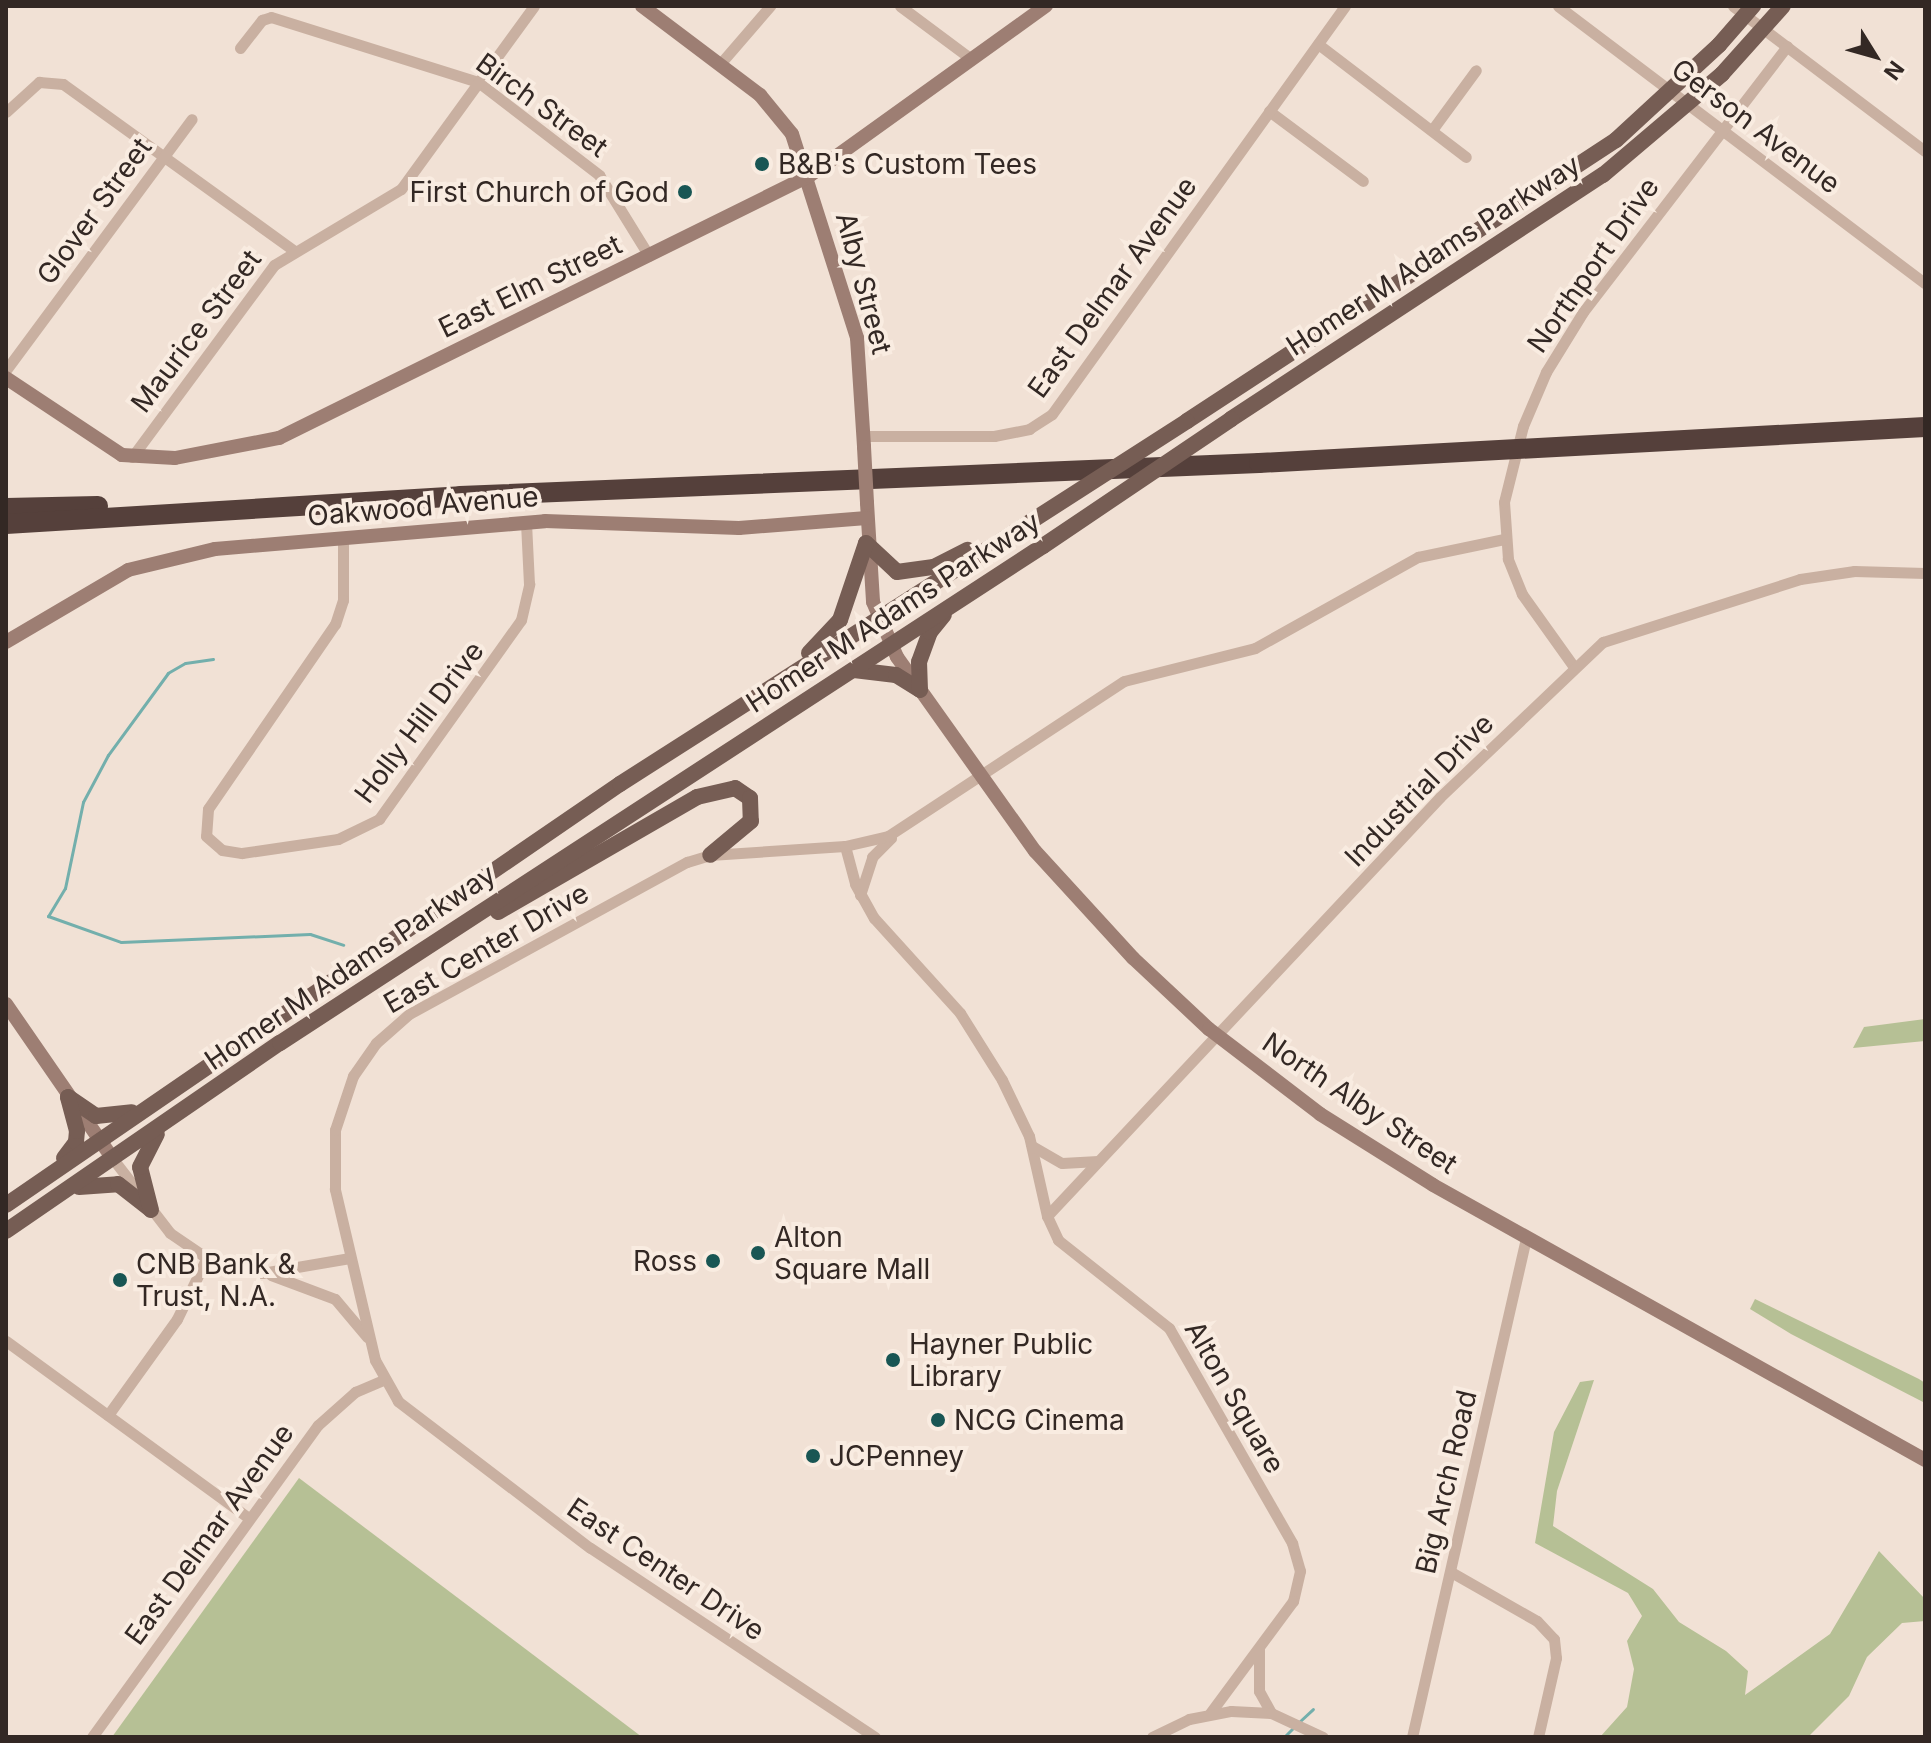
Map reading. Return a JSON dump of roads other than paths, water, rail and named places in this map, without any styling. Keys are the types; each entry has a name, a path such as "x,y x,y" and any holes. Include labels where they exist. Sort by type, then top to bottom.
{"highway":[{"path":"6,524 283,510 293,505 1925,427"},
{"path":"6,508 284,500 293,505"}],"main road":[{"name":"Homer M Adams Parkway","path":"6,1231 280,1043 1043,546 1603,175 1687,106 1783,6"},
{"name":"Homer M Adams Parkway","path":"6,1205 784,677 991,547 1561,178 1669,93 1744,9"},
{"path":"784,677 840,620 866,543 897,572 914,572 1031,521"},
{"path":"849,671 874,668 920,690 919,662 930,632 952,604"},
{"path":"280,1043 697,797 727,787 742,791 753,805 751,821 710,855"},
{"path":"68,1097 96,1116 114,1117 155,1101"},
{"path":"46,1177 76,1142 68,1097"},
{"path":"151,1210 142,1156 170,1119"},
{"path":"63,1193 106,1182 118,1184 151,1210"}],"street":[{"name":"Maurice Street","path":"132,457 252,291 293,250 374,209 401,189 534,6"},
{"name":"Alby Street","path":"642,6 720,64 780,115 809,176 857,338 867,503 866,543 878,616 890,644"},
{"path":"720,64 770,6"},
{"path":"900,6 971,59"},
{"name":"East Elm Street","path":"6,378 92,439 132,457 175,458 279,438 809,176 1046,6"},
{"name":"East Delmar Avenue","path":"863,441 994,436 1029,429 1052,414 1345,6"},
{"name":"Gerson Avenue","path":"1558,6 1925,284"},
{"path":"1744,9 1764,29 1925,151"},
{"name":"Birch Street","path":"240,48 262,20 271,17 478,82 599,175 649,256"},
{"path":"1318,44 1466,157"},
{"name":"Northport Drive","path":"1574,667 1522,594 1504,539 1504,502 1517,447 1557,351 1721,129 1787,46"},
{"path":"1432,130 1476,70"},
{"path":"6,112 39,82 55,81 83,95 293,250"},
{"path":"1269,111 1363,181"},
{"name":"Glover Street","path":"6,370 192,119"},
{"name":"Oakwood Avenue","path":"6,642 113,578 155,561 215,549 526,522 789,527 867,518"},
{"name":"Holly Hill Drive","path":"343,538 343,600 335,624 208,809 206,836 222,850 242,853 338,839 379,819 521,620 529,584 526,522"},
{"name":"East Center Drive","path":"875,1737 532,1506 421,1423 383,1380 369,1340 335,1189 334,1135 353,1076 376,1043 409,1014 673,869 710,855 845,846 900,830 1124,681 1255,648 1418,557 1504,539"},
{"name":"Industrial Drive","path":"1047,1216 1219,1037 1440,797 1574,667 1614,636 1789,582 1854,571 1925,573"},
{"name":"North Alby Street","path":"890,644 979,776 1093,917 1219,1037 1371,1148 1925,1460"},
{"path":"860,895 872,857 900,830"},
{"name":"Alton Square","path":"845,846 860,895 968,1026 1002,1080 1032,1146 1047,1216 1066,1248 1169,1328 1292,1543 1300,1571 1299,1588 1210,1713"},
{"path":"6,1004 99,1140 176,1238 206,1259 322,1290 344,1308 369,1340"},
{"path":"1032,1146 1062,1163 1099,1161"},
{"name":"Big Arch Road","path":"1412,1737 1526,1238"},
{"path":"262,1273 350,1258"},
{"path":"108,1415 177,1319 206,1259"},
{"path":"6,1341 249,1518"},
{"name":"East Delmar Avenue","path":"92,1737 249,1518 331,1410 355,1392 383,1380"},
{"path":"1451,1572 1537,1621 1554,1639 1556,1658 1538,1737"},
{"path":"1259,1647 1259,1691 1271,1713"},
{"path":"1152,1737 1210,1713 1271,1713 1323,1737"}],"waterway":[{"path":"213,659 185,663 168,673 108,755 83,802 65,888 48,916 121,942 310,934 343,945"},
{"path":"1299,1722 1313,1709"},
{"path":"1284,1737 1293,1728"}],"place":[{"name":"B&B's Custom Tees","path":"762,164"},
{"name":"First Church of God","path":"685,192"},
{"name":"Alton Square Mall","path":"758,1253"},
{"name":"Ross","path":"713,1261"},
{"name":"CNB Bank & Trust, N.A.","path":"120,1280"},
{"name":"Hayner Public Library","path":"893,1360"},
{"name":"NCG Cinema","path":"938,1420"},
{"name":"JCPenney","path":"813,1456"}]}
